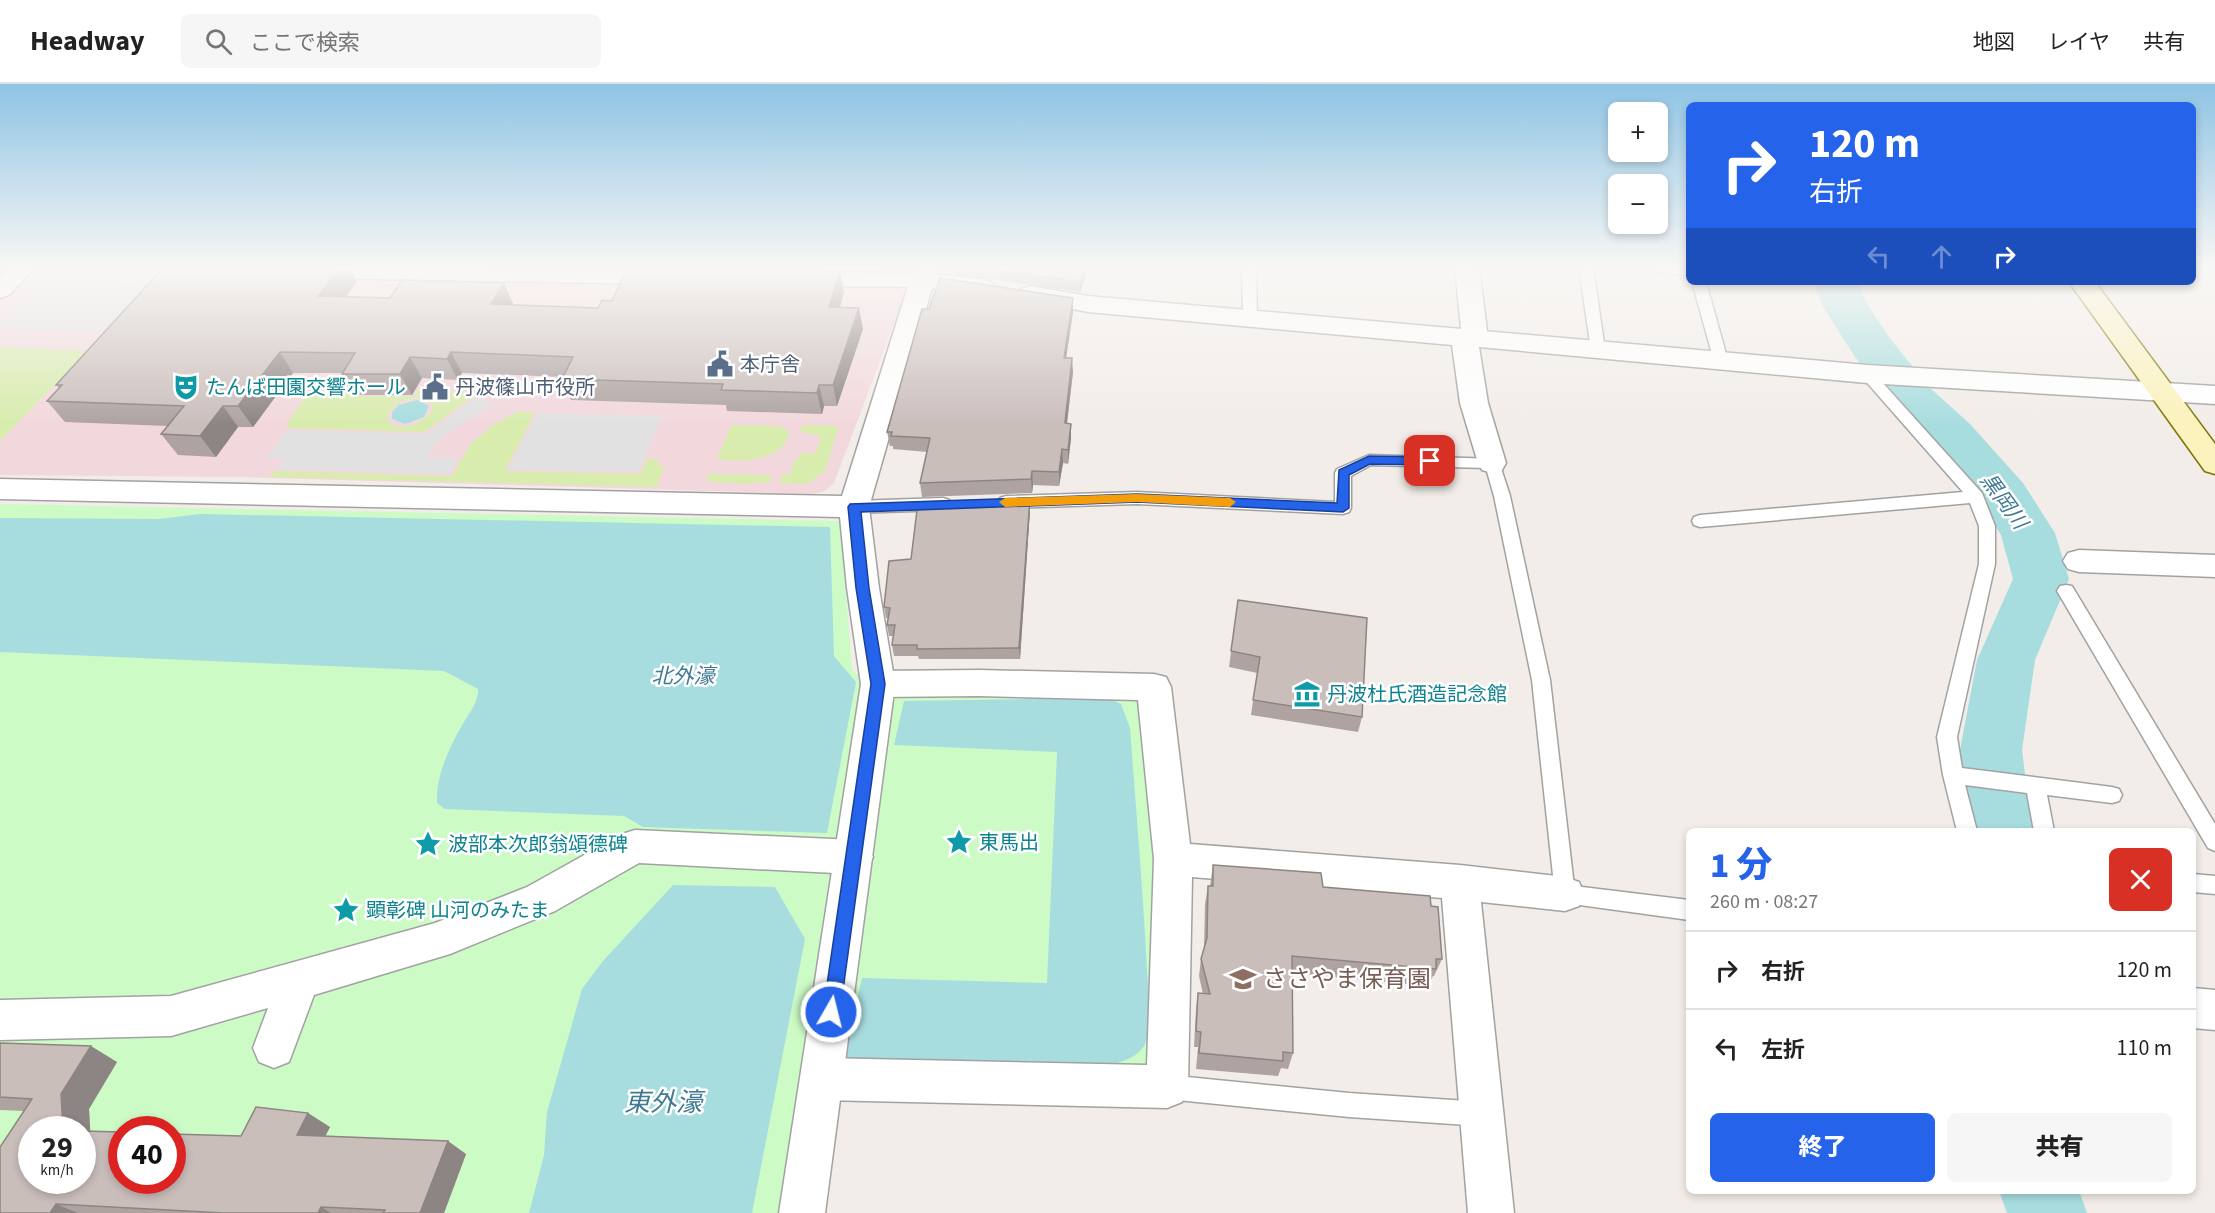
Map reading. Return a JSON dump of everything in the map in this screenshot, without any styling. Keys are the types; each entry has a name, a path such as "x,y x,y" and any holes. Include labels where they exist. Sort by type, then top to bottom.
{"main road":[{"path":"2109,320 2215,464"}],"street":[{"path":"802,1213 878,684 863,588 854,507 910,320"},
{"path":"1268,320 1867,374 2215,395"},
{"path":"1469,320 1474,404 1492,463"},
{"path":"0,489 854,507"},
{"path":"2079,561 2215,566"},
{"path":"822,1079 1167,1087 1173,859 1154,687 979,683 878,684"},
{"path":"0,1020 171,1016 436,940 541,899 634,846 854,857"},
{"path":"1173,859 1460,882 1565,894"},
{"path":"1460,882 1491,1213"},
{"path":"274,1048 299,980"},
{"path":"2196,1008 2215,1010"}],"lane":[{"path":"1594,320 1598,350"},
{"path":"1709,320 1721,361"},
{"path":"1867,374 1976,497 1987,526 1987,564 1947,737 1953,775 1966,828"},
{"path":"995,503 1137,498 1343,508 1343,472 1369,460 1492,463 1502,496 1541,680 1565,894 1686,910"},
{"path":"1700,521 1976,497"},
{"path":"854,507 960,504"},
{"path":"2066,591 2215,842"},
{"path":"1953,775 2112,795"},
{"path":"2036,787 2043,828"},
{"path":"2196,883 2215,885"},
{"path":"1167,1087 1349,1105 1482,1114"}],"shaded area":[{"name":"丹波篠山市役所","path":"0,320 895,320 834,483 825,491 814,494 241,477 0,475"},
{"path":"4,320 139,320 127,333 0,329 0,324"},
{"path":"512,379 561,380 556,389 507,388"},
{"path":"477,397 492,404 437,441 427,457 458,458 449,474 277,469 284,458 266,458 288,430 426,434"},
{"path":"538,413 662,416 639,472 508,469"}],"green space":[{"path":"0,347 88,351 0,441"},
{"path":"319,390 355,390 352,396 414,396 417,391 472,392 475,396 424,432 287,428 287,424 305,397","holes":["419,398 432,404 433,409 429,414 410,426 396,426 387,417 392,408 409,399"]},
{"path":"518,411 535,413 505,471 640,474 647,460 660,459 657,465 664,466 657,487 269,477 274,471 452,476 471,443 495,424"},
{"path":"731,425 780,426 789,432 779,450 770,455 749,460 717,460"},
{"path":"805,425 839,426 825,471 807,484 780,483 782,474 790,474 794,461 803,453 816,453 821,436 801,432 800,429"},
{"path":"709,474 772,475 770,482 746,484 706,481"},
{"path":"0,504 840,521 852,669 861,679 858,695 1157,701 1168,1085 813,1070 788,1213 0,1213"}],"water":[{"path":"417,400 429,406 424,417 405,424 392,419 392,412 399,405"},
{"name":"北外濠","path":"200,514 830,527 834,656 856,682 827,833 643,827 624,816 445,809 437,803 438,783 452,745 475,704 478,689 444,671 0,652 0,518 159,519"},
{"path":"1108,698 1121,704 1130,728 1149,1008 1149,1028 1142,1049 1129,1059 1107,1066 845,1058 862,978 1047,983 1057,752 894,745 904,701"},
{"name":"東外濠","path":"673,885 775,887 805,939 752,1213 529,1213 544,1155 547,1112 582,989 603,961"}],"building":[{"path":"116,320 855,320 833,385 819,385 817,393 721,390 723,384 562,379 573,357 451,352 447,359 410,357 400,374 342,374 355,353 280,352 238,406 223,406 200,436 161,434 184,406 47,401 62,385 56,385"},
{"path":"919,320 1070,320 1064,358 1072,358 1065,423 1071,424 1068,450 1062,449 1059,472 1032,471 1031,479 920,483 930,438 891,436 892,432 887,432"},
{"path":"1030,499 1019,648 917,649 917,645 892,645 895,625 887,625 890,608 884,607 889,561 911,559 918,502"},
{"name":"丹波杜氏酒造記念館","path":"1238,600 1367,618 1362,717 1253,700 1260,657 1231,651"},
{"name":"ささやま保育園","path":"1213,865 1321,873 1323,887 1430,896 1431,906 1438,907 1442,959 1436,959 1436,969 1292,956 1293,1053 1283,1052 1283,1061 1199,1053 1201,1032 1196,1031 1198,993 1210,994 1201,959 1207,938 1208,886 1213,886"},
{"path":"0,1043 91,1046 61,1094 62,1116 21,1116 32,1099 0,1097"},
{"path":"256,1107 308,1113 297,1135 448,1141 420,1213 383,1213 385,1210 321,1207 318,1213 224,1213 56,1204 50,1213 0,1213 0,1147 18,1120 18,1194 96,1194 96,1131 108,1132 108,1194 186,1194 186,1134 241,1136"}],"waterway":[{"name":"黒岡川","path":"1854,320 1872,347 1912,398 1952,436 2004,496 2028,533 2041,579 2006,660 1991,750 1996,798 2002,828"},
{"name":"黒岡川","path":"2040,1194 2047,1213"}],"slow traffic":[{"path":"1005,502 1137,498 1230,502"}],"place":[{"name":"本庁舎","path":"720,364"},
{"name":"たんば田園交響ホール","path":"186,387"},
{"name":"丹波篠山市役所","path":"435,387"},
{"name":"丹波杜氏酒造記念館","path":"1307,694"},
{"name":"東馬出","path":"959,842"},
{"name":"波部本次郎翁頌德碑","path":"428,844"},
{"name":"顕彰碑 山河のみたま","path":"346,910"},
{"name":"ささやま保育園","path":"1243,979"}],"route":[{"path":"831,1012 878,684 863,588 854,507 1137,498 1343,508 1343,472 1369,460 1430,461"}]}
